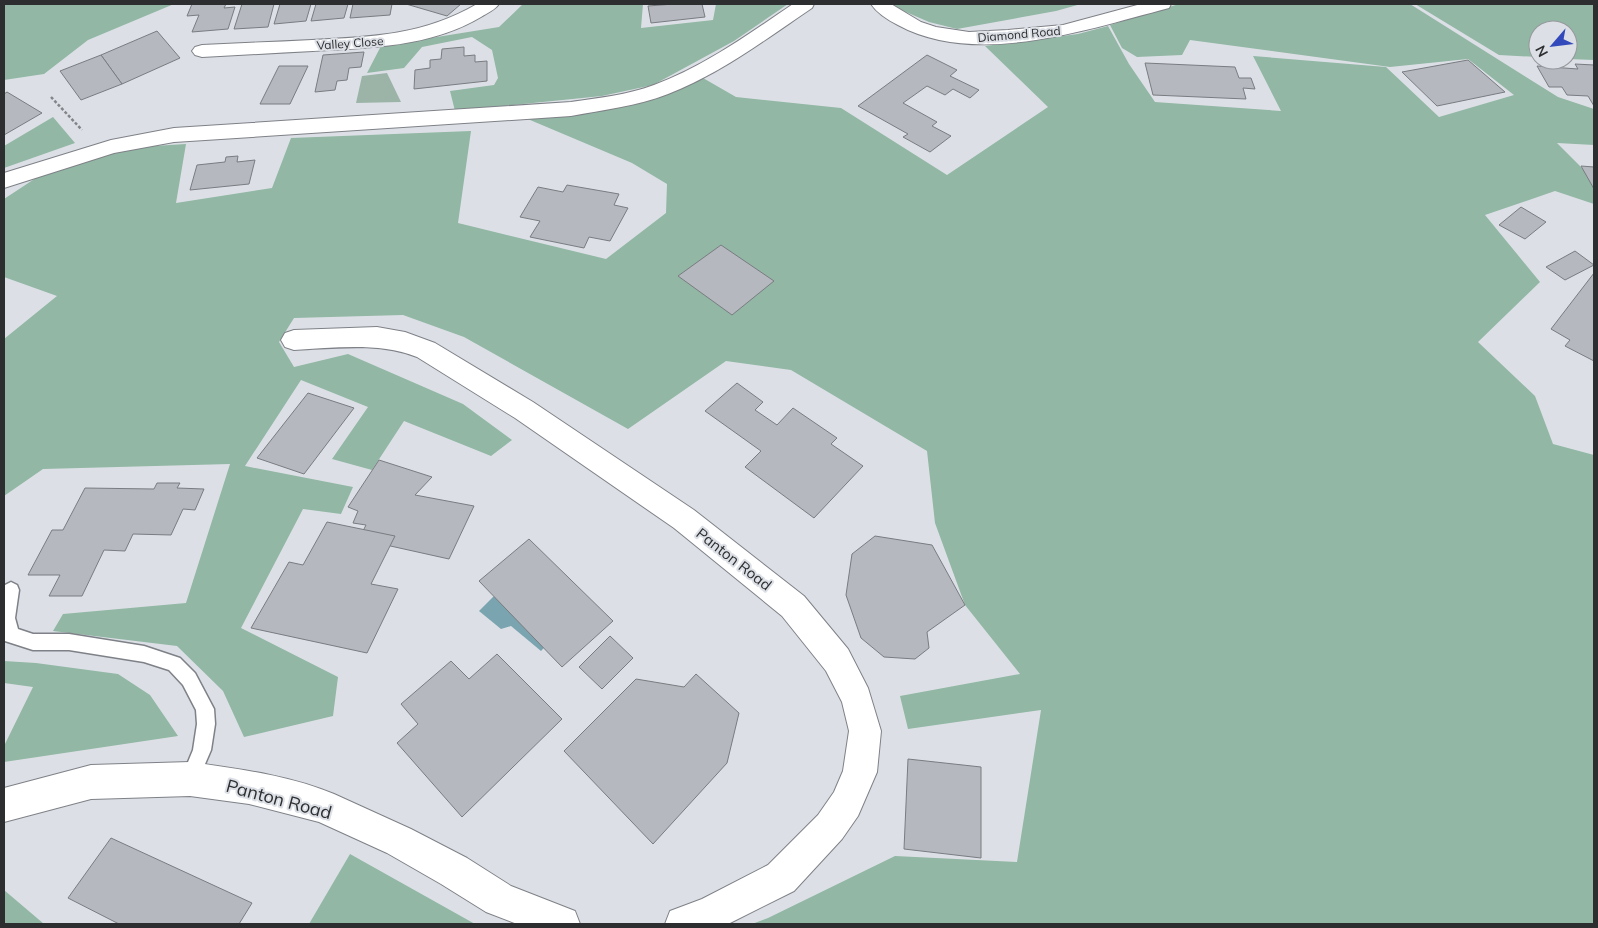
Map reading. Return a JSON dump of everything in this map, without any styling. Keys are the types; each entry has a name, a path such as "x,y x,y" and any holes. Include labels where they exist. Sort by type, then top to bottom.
{"street":[{"name":"Valley Close","path":"202,51 369,42 420,36 444,29 470,17 490,4"},
{"path":"4,181 101,150 146,140 205,132 562,109 625,100 661,89 689,77 741,47 804,4"},
{"name":"Diamond Road","path":"880,4 893,15 930,32 948,37 972,38 994,38 1073,28 1162,4"},
{"name":"Panton Road","path":"294,340 377,337 405,342 426,350 524,410 684,519 793,606 837,660 857,699 865,731 860,772 846,804 830,827 781,878 710,914 683,924"},
{"name":"Panton Road","path":"4,805 91,782 190,779 249,787 322,806 399,841 454,871 499,899 562,924"}],"lane":[{"path":"11,590 7,618 11,635 33,642 69,642 144,654 174,664 189,679 205,709 206,724 202,750 190,779"}],"path":[{"path":"51,97 101,150"}],"green space":[{"path":"4,4 174,4 88,40 44,74 4,80"},
{"path":"523,4 643,4 641,28 713,20 716,4 788,4 734,41 653,85 602,96 455,111 450,91 494,85 498,78 492,50 472,37 422,47 404,68 367,73 381,46 499,27"},
{"path":"892,4 1081,4 1056,11 957,29 929,22"},
{"path":"1179,4 1410,4 1558,97 1594,109 1594,145 1557,143 1594,180 1594,204 1555,191 1485,215 1540,282 1478,342 1535,396 1553,444 1594,455 1594,924 752,924 895,856 1017,862 1041,710 908,729 900,696 1020,674 965,605 935,523 927,451 791,370 726,361 628,429 464,337 403,315 294,318 279,342 294,367 348,354 463,404 512,440 491,456 404,421 372,470 332,459 368,407 301,380 245,466 353,487 341,514 303,509 241,628 338,677 333,716 244,737 223,691 177,646 53,631 63,614 186,603 230,464 43,469 4,496 4,339 57,296 4,277 4,199 42,174 137,147 186,144 176,203 272,188 291,138 471,131 458,223 606,259 666,213 667,184 632,163 523,117 611,109 703,78 736,97 841,108 947,175 1048,107 985,46 1078,34 1108,26 1129,64 1155,102 1281,111 1253,56 1386,67 1439,117 1514,95 1468,59 1390,67 1190,40 1182,55 1137,57 1122,48 1110,25"},
{"path":"1415,4 1594,4 1594,60 1578,59 1578,20 1528,20 1528,56 1499,55"},
{"path":"387,73 401,102 356,103 362,76"},
{"path":"53,117 75,143 4,168 4,146"},
{"path":"4,661 36,663 118,674 150,695 178,736 4,762 4,746 33,687 4,683"},
{"path":"350,854 475,924 309,924"},
{"path":"4,890 44,924 4,924"}],"water":[{"path":"498,592 553,638 541,651 511,626 501,629 479,611"}],"building":[{"path":"192,4 226,4 224,8 235,7 228,29 192,32 199,15 187,16"},
{"path":"242,4 274,4 268,27 234,29"},
{"path":"280,4 311,4 306,21 274,24"},
{"path":"316,4 348,4 344,18 311,21"},
{"path":"353,4 392,4 390,15 350,18"},
{"path":"406,4 461,4 447,16"},
{"path":"702,4 705,17 651,23 648,6"},
{"path":"157,31 180,58 122,84 101,55"},
{"path":"464,47 464,56 475,55 475,62 487,61 487,81 414,89 415,70 430,68 430,60 441,59 442,49"},
{"path":"364,52 361,67 349,68 347,80 337,81 335,90 315,92 323,55"},
{"path":"101,55 122,84 81,100 60,71"},
{"path":"927,55 957,70 950,76 979,90 970,98 953,89 945,95 927,86 903,103 937,122 932,126 951,136 930,152 903,137 908,134 858,106"},
{"path":"1468,60 1505,92 1437,106 1402,72"},
{"path":"1145,63 1235,67 1239,78 1251,78 1255,89 1243,88 1246,99 1153,95"},
{"path":"1578,64 1594,65 1594,106 1588,96 1567,95 1562,87 1549,87 1539,70 1578,70"},
{"path":"279,66 308,66 290,104 260,104"},
{"path":"7,92 42,113 4,135 4,94"},
{"path":"238,156 237,162 255,160 249,184 190,190 197,165 225,162 226,157"},
{"path":"1581,166 1594,167 1594,189"},
{"path":"567,185 619,194 614,205 628,208 610,241 589,237 584,248 530,237 540,221 520,217 538,187 563,192"},
{"path":"1521,207 1546,222 1525,239 1499,225"},
{"path":"721,245 774,281 732,315 678,276"},
{"path":"1575,251 1594,265 1565,280 1546,267"},
{"path":"1594,273 1594,361 1565,346 1570,340 1551,329"},
{"path":"737,383 763,402 755,410 777,425 793,408 837,438 831,444 863,466 814,518 745,467 761,451 705,411"},
{"path":"308,393 354,408 304,474 257,458"},
{"path":"379,460 432,477 415,495 474,506 449,559 359,539 366,525 353,523 358,511 348,507"},
{"path":"157,483 180,483 177,488 204,489 195,510 183,509 171,535 133,534 125,551 104,550 82,596 49,596 60,575 28,575 52,530 63,530 85,488 154,489"},
{"path":"327,522 395,536 371,584 398,589 367,653 251,628 289,562 303,565"},
{"path":"875,536 932,545 965,605 927,632 929,648 915,659 884,657 861,638 846,595 852,554"},
{"path":"529,539 613,621 562,667 479,581"},
{"path":"610,636 633,658 602,689 579,667"},
{"path":"497,654 562,719 462,817 397,743 418,724 401,704 451,661 469,679"},
{"path":"696,674 739,713 727,763 653,844 564,751 636,679 684,687"},
{"path":"908,759 981,767 981,858 904,849"},
{"path":"111,838 252,903 239,924 119,924 68,898"}]}
